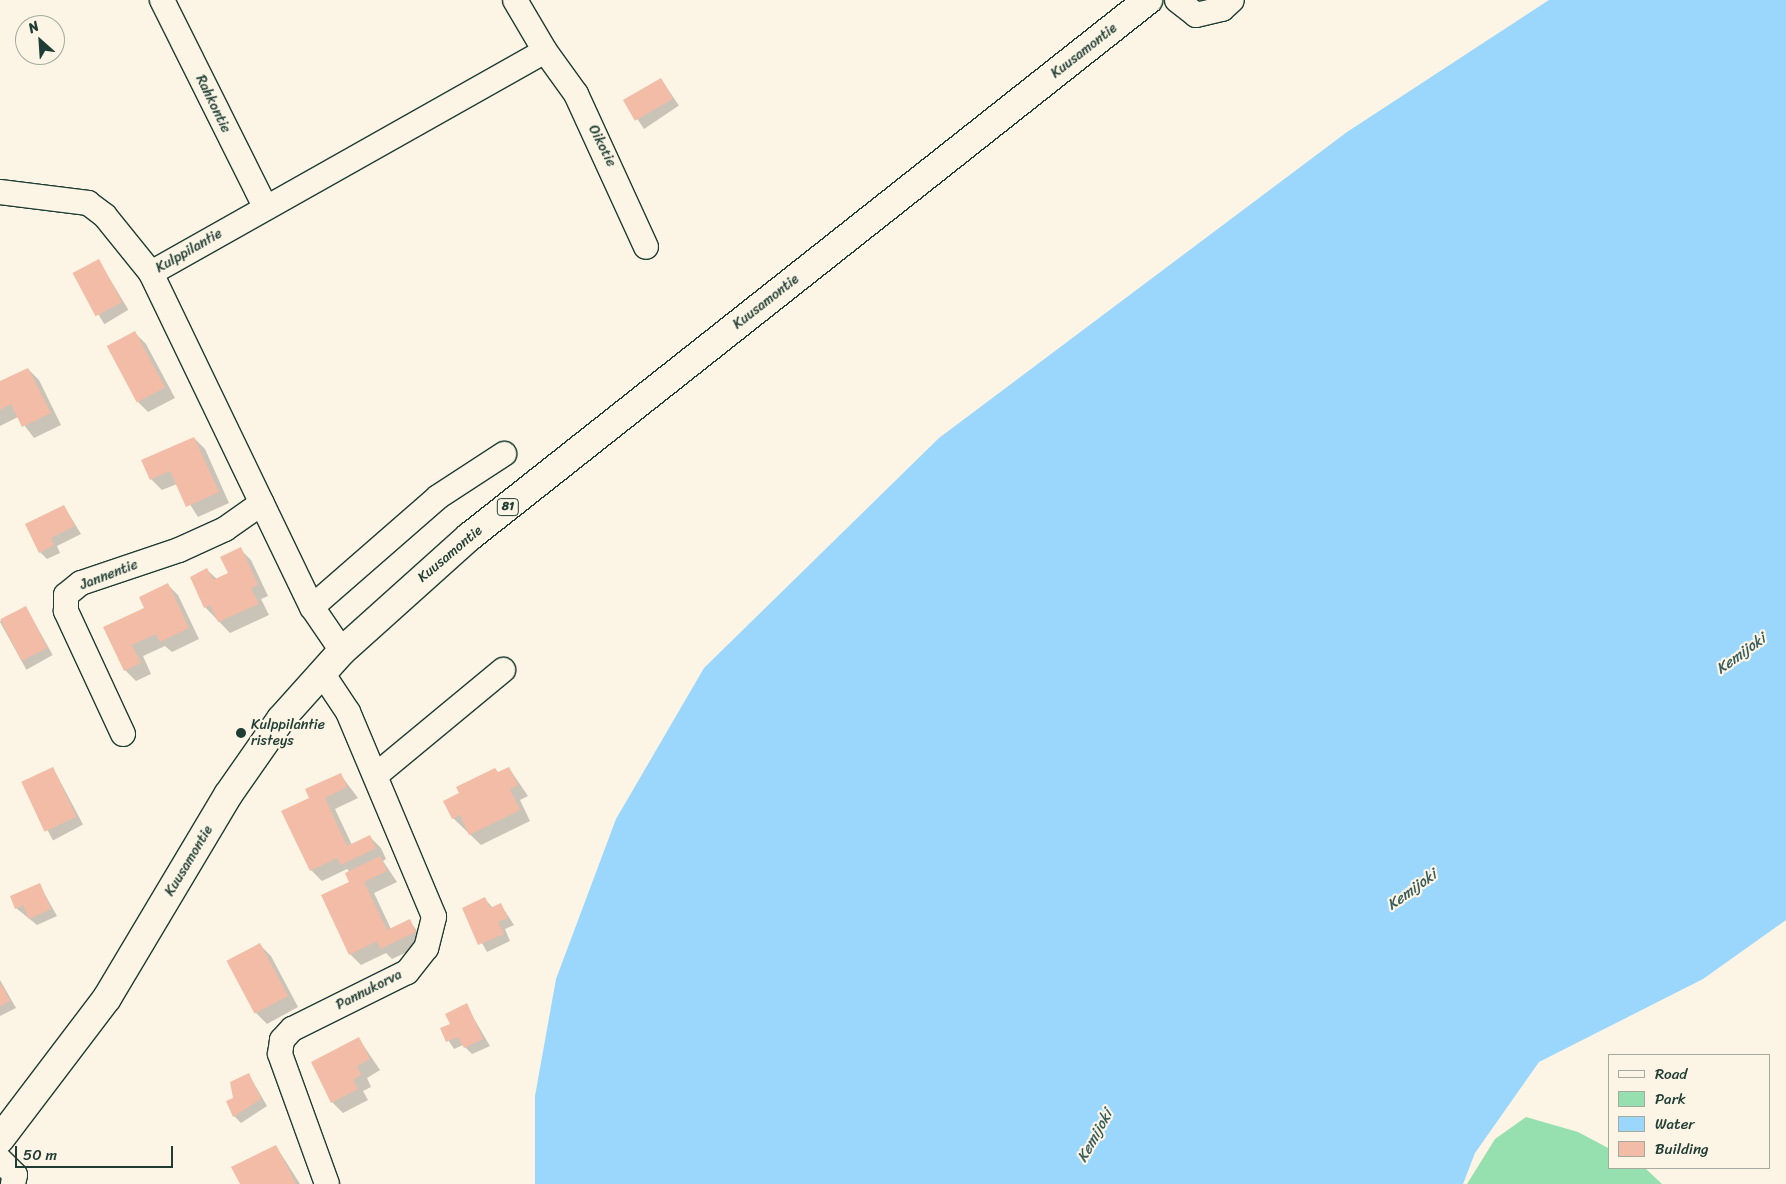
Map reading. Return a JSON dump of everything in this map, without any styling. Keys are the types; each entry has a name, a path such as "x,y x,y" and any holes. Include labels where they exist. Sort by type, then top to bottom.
{"main road":[{"name":"Kuusamontie","path":"0,1139 106,998 234,787 281,719 342,651 469,537 1148,0"}],"street":[{"name":"Rahkontie","path":"162,0 265,207"},
{"path":"515,0 545,51"},
{"path":"1177,0 1196,14 1222,9 1232,0"},
{"name":"Kulppilantie","path":"342,651 312,607 151,273 265,207 545,51"},
{"name":"Oikotie","path":"545,51 576,94 646,247"},
{"path":"0,192 88,203 105,216 151,273"},
{"path":"312,607 446,491 504,454"},
{"name":"Jannentie","path":"122,734 66,611 66,595 81,583 225,528 262,503"},
{"path":"376,775 504,670"},
{"name":"Pannukorva","path":"322,673 348,712 434,917 426,948 407,972 292,1029 282,1040 280,1054 327,1184"},
{"path":"0,1160 15,1175 12,1184"}],"green space":[{"path":"1526,1117 1578,1132 1608,1148 1608,1169 1646,1169 1662,1184 1467,1184 1495,1139"}],"water":[{"name":"Kemijoki","path":"1549,0 1786,0 1786,920 1703,979 1539,1062 1475,1153 1463,1184 535,1184 535,1096 556,979 616,819 704,668 939,438 1347,132"}],"building":[{"path":"661,78 673,99 635,121 623,100"},
{"path":"99,259 122,302 96,316 73,273"},
{"path":"135,331 165,388 137,403 107,346"},
{"path":"28,368 51,413 22,427 11,404 0,410 0,381"},
{"path":"194,437 219,492 186,507 170,471 150,480 141,460"},
{"path":"64,505 75,526 51,538 54,545 39,553 25,524"},
{"path":"241,547 258,585 251,588 259,604 218,622 210,605 204,608 190,577 207,568 213,580 228,573 220,557"},
{"path":"168,583 189,628 160,642 156,634 132,645 141,663 124,671 103,627 144,608 139,597"},
{"path":"26,606 47,648 21,661 0,619"},
{"path":"53,767 76,817 45,832 21,782"},
{"path":"509,767 518,785 510,789 520,810 469,835 460,815 452,819 443,801 459,793 456,787 495,768 498,772"},
{"path":"341,773 347,787 325,798 347,846 370,835 376,848 341,865 337,858 310,871 281,811 309,798 305,789"},
{"path":"380,856 387,871 364,882 387,930 410,919 416,932 380,949 377,941 349,955 321,895 349,882 345,873"},
{"path":"40,883 51,909 29,919 23,905 15,909 10,896"},
{"path":"485,897 490,908 501,903 508,918 498,922 504,934 478,945 462,908"},
{"path":"260,943 288,996 255,1014 226,961"},
{"path":"0,982 10,1001 0,1006"},
{"path":"467,1003 483,1039 464,1048 458,1037 446,1042 440,1028 450,1024 445,1014"},
{"path":"359,1037 370,1059 357,1066 361,1075 353,1080 358,1089 331,1103 311,1062"},
{"path":"249,1073 261,1099 233,1117 226,1101 233,1098 230,1082"},
{"path":"276,1145 296,1184 240,1184 231,1167"}],"place":[{"name":"Kulppilantie risteys","path":"241,733"}]}
